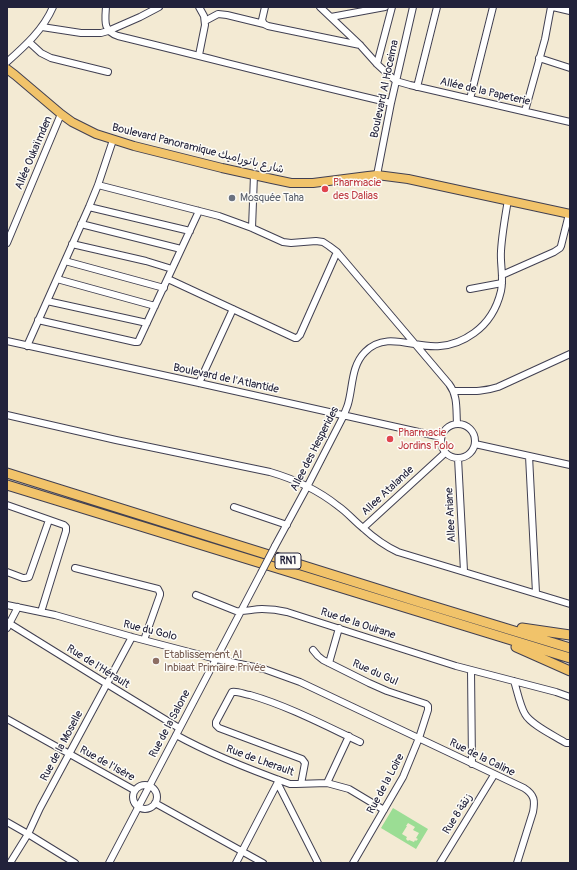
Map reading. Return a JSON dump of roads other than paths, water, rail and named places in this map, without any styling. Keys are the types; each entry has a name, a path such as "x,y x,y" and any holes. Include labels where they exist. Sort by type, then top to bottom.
{"highway":[{"name":"RN1","path":"7,474 570,648"},
{"name":"RN1","path":"7,485 570,658"},
{"path":"493,624 570,635"},
{"path":"474,628 570,671"}],"main road":[{"name":"Boulevard Panoramique شارع بانوراميك","path":"7,69 72,122 112,140 214,166 291,183 314,183 357,177 377,176 408,179 569,214"}],"street":[{"path":"7,62 29,42 42,27 49,17 53,7"},
{"path":"106,7 105,19 108,31 112,34 391,103"},
{"path":"42,27 81,33 101,33 140,17 159,7"},
{"path":"199,7 205,21 205,25 199,55"},
{"path":"264,7 262,20 264,24"},
{"path":"320,7 360,44 396,81"},
{"path":"331,17 385,7"},
{"path":"378,64 392,7"},
{"name":"Boulevard Al Hoceima","path":"377,176 391,103 413,7"},
{"path":"417,87 437,7"},
{"path":"470,99 493,7"},
{"path":"525,111 545,39 552,7 570,11"},
{"path":"205,21 218,14 227,15 268,26 360,44"},
{"path":"29,42 41,53 47,56 108,72"},
{"path":"540,58 570,68"},
{"name":"Allée de la Papeterie","path":"396,81 570,122"},
{"name":"Allée Oukaïmden","path":"7,243 61,114"},
{"path":"27,346 90,206 112,140"},
{"path":"252,228 254,175"},
{"path":"98,185 219,216 252,228 283,242 323,242 337,252 450,384 456,398 457,423"},
{"name":"Allee des Hesperides","path":"261,573 344,415 351,392 352,379 357,364 364,353 374,346 384,342 394,341 439,347 454,344 466,339 480,329 490,317 497,303 501,290 501,251 508,200"},
{"path":"90,206 190,231"},
{"path":"38,320 137,342 164,288 199,211"},
{"path":"502,275 560,248 569,214"},
{"path":"81,224 181,249"},
{"path":"72,244 146,261 172,269"},
{"path":"168,279 297,338 300,335 337,252"},
{"path":"65,261 164,288"},
{"path":"57,279 155,306"},
{"path":"470,289 502,283"},
{"path":"47,301 147,323"},
{"path":"199,383 234,309"},
{"name":"Boulevard de l'Atlantide","path":"7,341 441,437"},
{"path":"454,391 479,392 489,390 570,354"},
{"path":"7,415 270,472 291,479 326,497 347,513 378,541 398,552 570,604"},
{"path":"457,423 466,425 475,435 473,450 465,457 458,458 452,457 445,452 442,446 441,437 447,427 457,423"},
{"path":"475,444 570,465"},
{"name":"Allee Atalande","path":"363,528 445,452"},
{"path":"529,456 536,593"},
{"name":"Allee Ariane","path":"458,458 464,571"},
{"path":"7,505 66,527 41,612"},
{"path":"234,507 287,525"},
{"path":"7,572 23,578 29,577 49,520"},
{"path":"76,568 155,588 159,591 160,595 144,640"},
{"name":"Rue de la Salone","path":"109,863 261,573"},
{"name":"Rue de la Ouirane","path":"196,595 232,610 241,611 273,609 287,612 471,670 570,697"},
{"name":"Rue du Golo","path":"7,605 68,618 132,637 216,659 264,669 300,682 419,738"},
{"path":"8,625 18,607"},
{"name":"Rue de l'Hérault","path":"8,625 179,728"},
{"path":"329,663 339,628"},
{"name":"Rue de la Moselle","path":"10,863 28,834 40,808 132,637"},
{"name":"Rue du Gul","path":"313,650 318,656 329,663 369,683 387,691 426,704 428,706 428,710"},
{"path":"471,670 472,764"},
{"path":"514,681 527,718 566,743 570,743"},
{"path":"301,784 305,763 302,759 220,728 216,725 216,722 232,692 241,693 272,702 302,714 360,742"},
{"name":"Rue de la Loire","path":"353,863 398,788 419,738 428,710"},
{"name":"Rue de l'Isère","path":"7,719 134,790"},
{"name":"Rue de Lherault","path":"176,735 221,757 279,782 290,784 327,783 352,790 384,810"},
{"path":"327,783 349,736"},
{"name":"Rue de la Caline","path":"419,738 524,788 529,792 534,799 533,812 517,863"},
{"name":"Rue 8 زنقة","path":"440,863 494,775"},
{"path":"236,863 279,782"},
{"path":"279,782 318,863"},
{"path":"141,785 150,785 157,794 156,803 151,808 141,809 133,800 132,797 134,790 141,785"},
{"path":"156,803 263,863"},
{"path":"7,822 75,863"}],"place":[{"name":"Pharmacie des Dalias","path":"325,189"},
{"name":"Mosquée Taha","path":"232,198"},
{"name":"Pharmacie Jordins Polo","path":"390,439"},
{"name":"Etablissement Al Inbiaat Primaire Privée","path":"156,661"}]}
